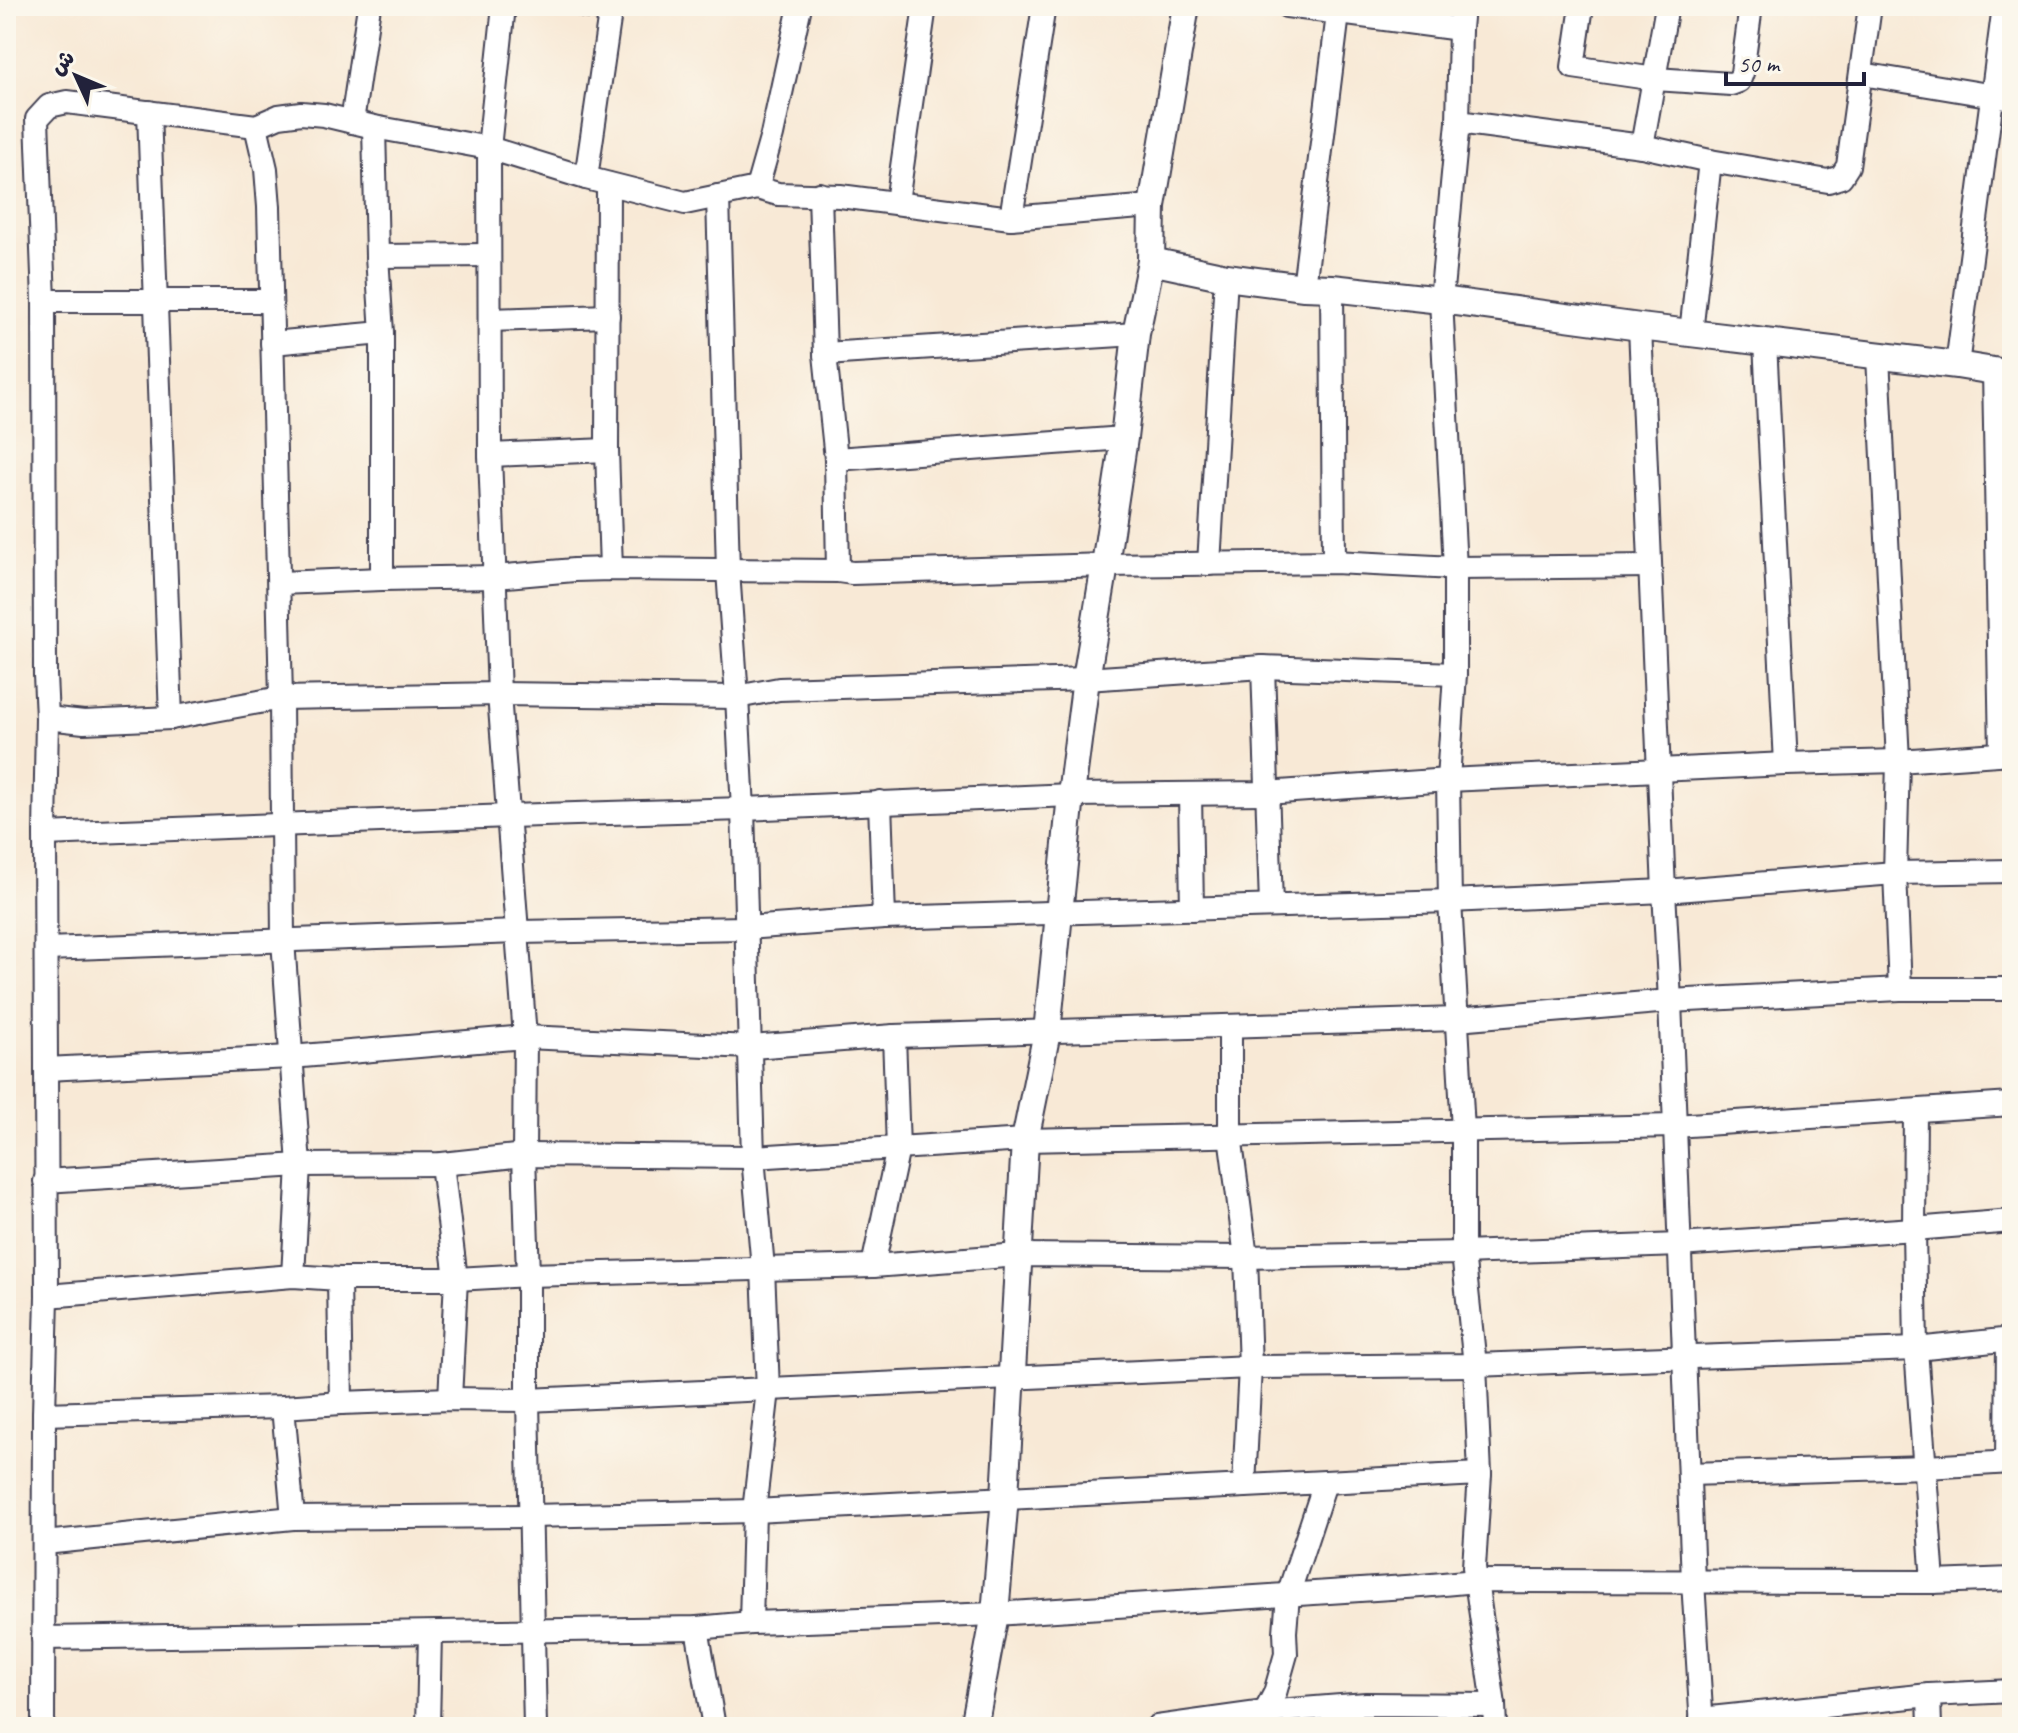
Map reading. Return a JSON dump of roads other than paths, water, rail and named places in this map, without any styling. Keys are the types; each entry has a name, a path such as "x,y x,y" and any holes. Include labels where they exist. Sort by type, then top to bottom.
{"street":[{"path":"369,6 363,124 382,333 382,579"},
{"path":"504,6 489,148 490,455 499,694 525,1037 524,1155 535,1727"},
{"path":"584,6 611,8 586,178"},
{"path":"757,188 772,135 800,6"},
{"path":"897,202 925,6"},
{"path":"1011,218 1044,6"},
{"path":"974,1727 995,1614 1005,1497 1025,1140 1047,1032 1086,679 1124,438 1136,334 1151,261 1152,206 1186,6"},
{"path":"1287,6 1338,9 1460,29"},
{"path":"1157,1727 1266,1720 1366,1704 1495,1716 1474,1567 1480,1474 1475,1365 1463,1253 1463,1130 1450,901 1448,780 1455,674 1455,568 1441,300 1458,122 1462,6"},
{"path":"1582,6 1573,67 1655,79 1731,84 1739,81 1742,73 1751,6"},
{"path":"1642,146 1667,6"},
{"path":"1458,122 1642,146 1828,181 1841,177 1848,166 1870,6"},
{"path":"1957,365 2003,97 2004,6"},
{"path":"1304,287 1338,9"},
{"path":"1862,74 2003,97"},
{"path":"43,1727 47,718 44,301 37,119 49,106 67,102 256,126 279,116 301,113 324,115 489,148 586,178 685,203 757,188 778,194 820,194 1011,218 1152,206"},
{"path":"149,112 171,718"},
{"path":"256,126 266,169 269,207 279,583 283,940 299,1165 293,1276"},
{"path":"1691,333 1710,161"},
{"path":"608,184 607,450 611,569"},
{"path":"820,194 825,354 836,459 838,571"},
{"path":"718,196 728,571 743,809 753,1157 763,1268 768,1390 754,1511 751,1623"},
{"path":"377,256 489,255"},
{"path":"45,834 1071,795 1266,793 1448,780 1898,761 2006,753 2003,372 1441,300 1226,277 1151,261"},
{"path":"1209,564 1226,277"},
{"path":"1332,288 1334,562"},
{"path":"44,301 271,301"},
{"path":"490,320 608,316"},
{"path":"1640,327 1683,1358 1702,1723 1929,1695 2012,1691"},
{"path":"272,343 382,333"},
{"path":"825,354 1136,334"},
{"path":"1765,342 1786,764"},
{"path":"1878,356 1898,761 1895,873 1900,989"},
{"path":"836,459 1124,438"},
{"path":"490,455 607,450"},
{"path":"279,583 495,577 611,569 852,573 1334,562 1455,568 1650,566"},
{"path":"47,718 84,722 171,718 281,698 499,694 737,697 779,689 1086,679 1263,667 1455,674"},
{"path":"1263,667 1271,905"},
{"path":"1190,794 1192,909"},
{"path":"880,802 884,918"},
{"path":"46,949 518,932 746,928 884,918 1450,901 1664,891 1895,873 2012,871"},
{"path":"46,1069 291,1057 525,1037 751,1047 894,1036 1457,1019 1670,1001 1900,989 2012,989"},
{"path":"1230,1027 1230,1135 1246,1257 1250,1367 1244,1486"},
{"path":"873,1266 898,1148 894,1036"},
{"path":"45,1181 299,1165 442,1164 524,1155 753,1157 1025,1140 1674,1126 2012,1104"},
{"path":"1915,1111 1916,1349 1933,1582"},
{"path":"442,1164 456,1279 450,1399"},
{"path":"47,1296 293,1276 456,1279 873,1266 1019,1255 1246,1257 1679,1245 2012,1221"},
{"path":"339,1279 341,1403"},
{"path":"44,1414 450,1399 528,1400 1250,1367 1475,1365 1683,1358 1916,1349 2010,1339 2010,1462 1689,1474"},
{"path":"283,1407 293,1518"},
{"path":"44,1543 293,1518 754,1511 1480,1474"},
{"path":"1266,1720 1286,1654 1288,1595 1325,1483"},
{"path":"43,1638 697,1628 751,1623 995,1614 1476,1581 1933,1582 2012,1579"},
{"path":"697,1628 714,1727"},
{"path":"428,1727 430,1633"},
{"path":"1929,1695 1930,1727"}]}
